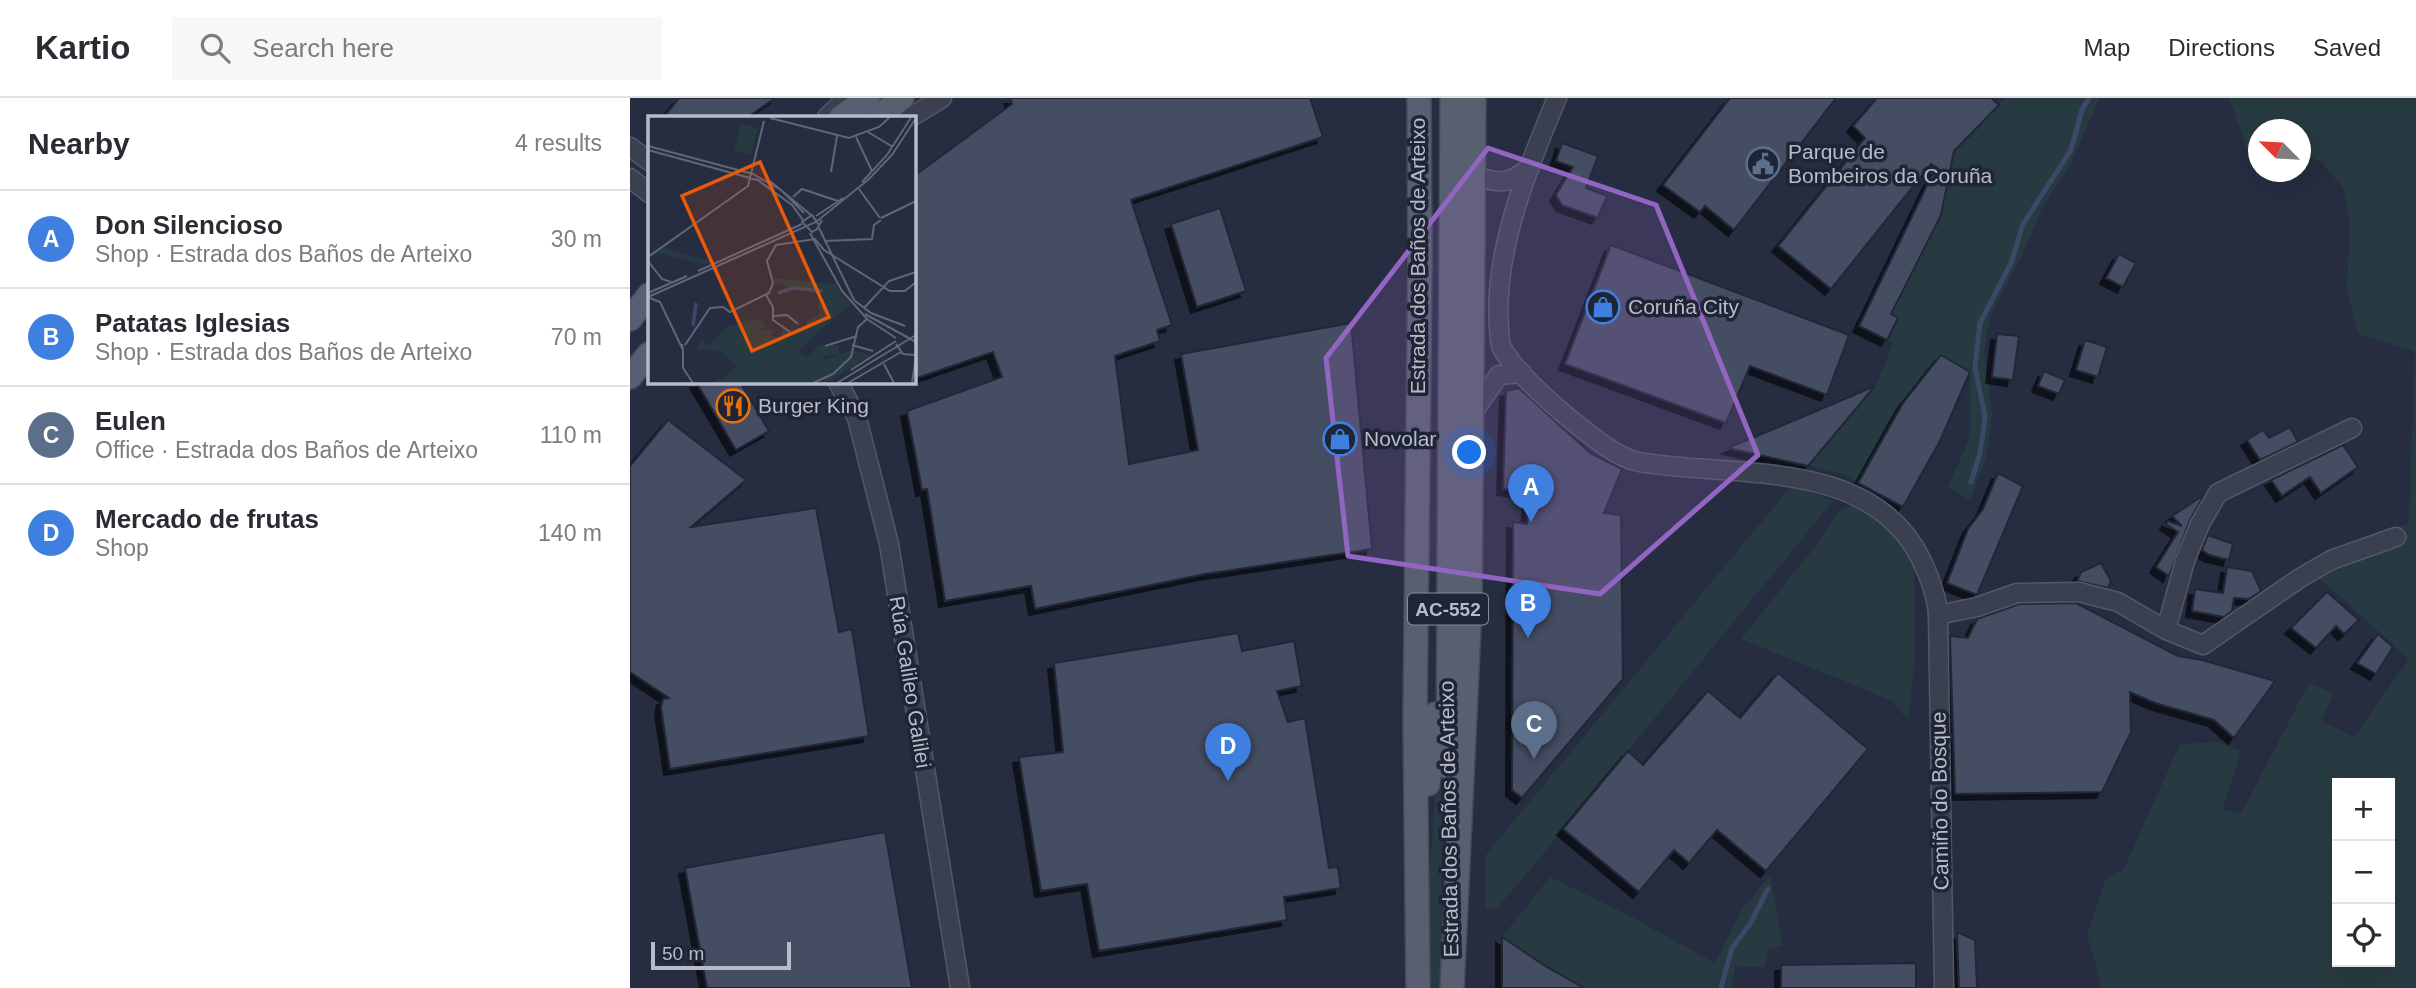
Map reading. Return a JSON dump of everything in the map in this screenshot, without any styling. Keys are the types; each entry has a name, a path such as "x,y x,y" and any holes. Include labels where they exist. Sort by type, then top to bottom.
{"main road":[{"path":"842,116 868,98"},
{"path":"879,116 902,98"},
{"name":"Estrada dos Baños de Arteixo","path":"1418,988 1415,719 1419,98"},
{"name":"AC-552","path":"1439,98 1445,230"},
{"name":"AC-552","path":"1445,230 1452,98"},
{"name":"Estrada dos Baños de Arteixo","path":"1451,988 1470,607 1481,177 1474,98"},
{"name":"Estrada dos Baños de Arteixo","path":"1418,917 1435,713 1445,230"},
{"name":"Estrada dos Baños de Arteixo","path":"1445,230 1451,988"},
{"path":"630,319 648,296"},
{"path":"630,377 648,355"}],"street":[{"path":"828,116 848,98"},
{"path":"913,116 942,98"},
{"path":"1513,222 1530,167 1557,98"},
{"path":"630,147 648,160"},
{"path":"1481,177 1510,181 1530,167"},
{"path":"1481,177 1508,194 1512,203 1513,222"},
{"path":"630,178 648,192"},
{"name":"Camiño do Bosque","path":"1513,222 1497,302 1501,346 1552,404 1584,430 1636,462 1784,475 1847,492 1898,525 1910,538 1926,569 1938,615 1944,988"},
{"path":"1473,412 1499,375 1522,373"},
{"name":"Rúa Galileo Galilei","path":"839,383 857,418 889,544 960,988"},
{"path":"2166,630 2185,561 2200,524 2218,493 2352,428"},
{"path":"1938,615 1977,607 2017,593 2079,592 2118,602 2166,630 2203,645 2331,560 2396,537"}],"highlighted area":[{"path":"1488,148 1656,205 1758,455 1600,594 1348,556 1326,358"}],"shaded area":[{"path":"2005,98 2100,98 2070,165 2043,206 2025,249 1990,317 1984,351 1992,414 1986,459 1970,500 1948,487 1970,437 1970,372 1942,356 1903,403 1858,483 1841,473 1808,466 1876,386 1893,343 1887,340 1898,319 1891,314 1941,215 1950,169 1938,168"},
{"path":"2229,98 2416,98 2416,988 2100,988 2101,983 2087,935 2106,878 2124,869 2180,744 2217,742 2241,751 2223,809 2241,814 2309,683 2334,693 2321,721 2354,737 2409,659 2306,566 2356,541 2409,523 2415,351 2358,334 2347,289 2350,222 2343,187 2321,162 2311,158 2311,119 2248,119 2248,151"},
{"path":"1792,485 1833,501 1534,865 1497,908 1485,910 1485,856"},
{"path":"1852,506 1890,528 1914,559 1914,667 1908,721 1893,701 1741,639 1842,509"},
{"path":"1439,782 1442,805 1441,988 1430,988 1430,871 1436,785"},
{"path":"1770,876 1783,946 1768,949 1765,967 1735,966 1731,988 1584,988 1502,937 1550,877 1626,914 1715,963 1742,909"}],"building":[{"path":"679,98 775,98 749,116 665,116"},
{"path":"1010,98 1310,98 1323,137 1131,200 1172,325 1157,330 1160,341 1115,356 1129,464 1198,450 1181,354 1351,323 1372,549 1205,574 1035,609 1031,586 945,601 927,489 922,490 907,411 1002,377 993,352 915,379 915,175 1012,104"},
{"path":"1730,98 1836,98 1734,230 1705,206 1700,212 1663,185"},
{"path":"1877,98 1991,98 1999,105 1954,151 1941,215 1891,314 1898,318 1887,340 1859,326 1936,167 1931,164 1831,289 1778,246 1865,138 1853,126"},
{"path":"1562,143 1598,156 1586,188 1607,196 1598,218 1562,205 1556,195 1573,167 1556,161"},
{"path":"1220,208 1246,291 1197,307 1171,224"},
{"path":"1611,245 1849,335 1827,395 1750,366 1726,423 1565,364"},
{"path":"2119,254 2136,263 2123,287 2106,278"},
{"path":"1997,334 2019,336 2013,380 1992,377"},
{"path":"2085,340 2107,347 2098,377 2076,370"},
{"path":"1941,355 1970,372 1940,441 1903,507 1858,483 1903,403"},
{"path":"2044,371 2065,380 2059,394 2038,386"},
{"name":"Burger King","path":"697,383 741,383 769,431 736,450"},
{"path":"1875,386 1808,466 1728,448 1807,415"},
{"path":"1519,388 1590,453 1622,469 1604,513 1621,515 1623,679 1522,798 1512,790 1513,522 1527,524 1529,492 1503,489 1506,391"},
{"path":"668,420 746,480 691,527 816,508 839,632 852,629 869,736 670,769 661,708 663,699 669,698 630,672 630,466"},
{"path":"2290,427 2298,442 2260,460 2247,440 2263,430 2269,438"},
{"path":"2343,445 2358,467 2321,493 2310,477 2282,496 2271,480"},
{"path":"1998,473 2023,486 1977,595 1947,583 1968,529 1983,509"},
{"path":"2204,495 2190,520 2169,576 2156,567 2178,532 2166,524 2168,521 2182,526 2172,516"},
{"path":"2208,535 2233,544 2229,560 2209,555 2202,550"},
{"path":"2101,563 2111,581 2108,588 2077,581 2081,572"},
{"path":"2227,567 2252,571 2261,591 2249,599 2234,598 2232,611 2224,617 2192,611 2195,589 2223,593"},
{"path":"2327,592 2359,620 2344,634 2336,626 2316,648 2291,628"},
{"path":"2076,603 2178,656 2202,660 2275,681 2234,738 2214,720 2155,703 2130,692 2131,732 2102,792 1955,794 1950,636 1968,638 1977,619 2019,604"},
{"path":"1238,633 1242,651 1294,641 1302,686 1277,691 1288,722 1305,718 1329,868 1338,867 1341,888 1284,897 1287,920 1099,951 1087,884 1041,891 1019,757 1063,752 1054,663"},
{"path":"2378,634 2393,647 2376,674 2357,663"},
{"path":"1778,673 1868,749 1766,871 1717,830 1689,863 1674,850 1639,892 1563,829 1628,751 1643,765 1708,691 1740,718"},
{"path":"885,832 912,988 707,988 685,868"},
{"path":"1957,932 1975,940 1977,988 1959,988"},
{"path":"1502,937 1545,966 1584,988 1502,988"},
{"path":"1916,963 1916,988 1781,988 1781,965"}],"waterway":[{"path":"1971,482 1980,453 1985,417 1975,367 1980,323 2011,263 2023,224 2071,150 2082,110 2089,98"},
{"path":"1721,988 1732,948 1750,924 1768,889"}],"place":[{"name":"Parque de Bombeiros da Coruña","path":"1763,164"},
{"name":"Coruña City","path":"1603,307"},
{"name":"Burger King","path":"733,406"},
{"name":"Novolar","path":"1340,439"},
{"name":"Don Silencioso","path":"1531,522"},
{"name":"Patatas Iglesias","path":"1528,638"},
{"name":"Eulen","path":"1534,759"},
{"name":"Mercado de frutas","path":"1228,781"}]}
